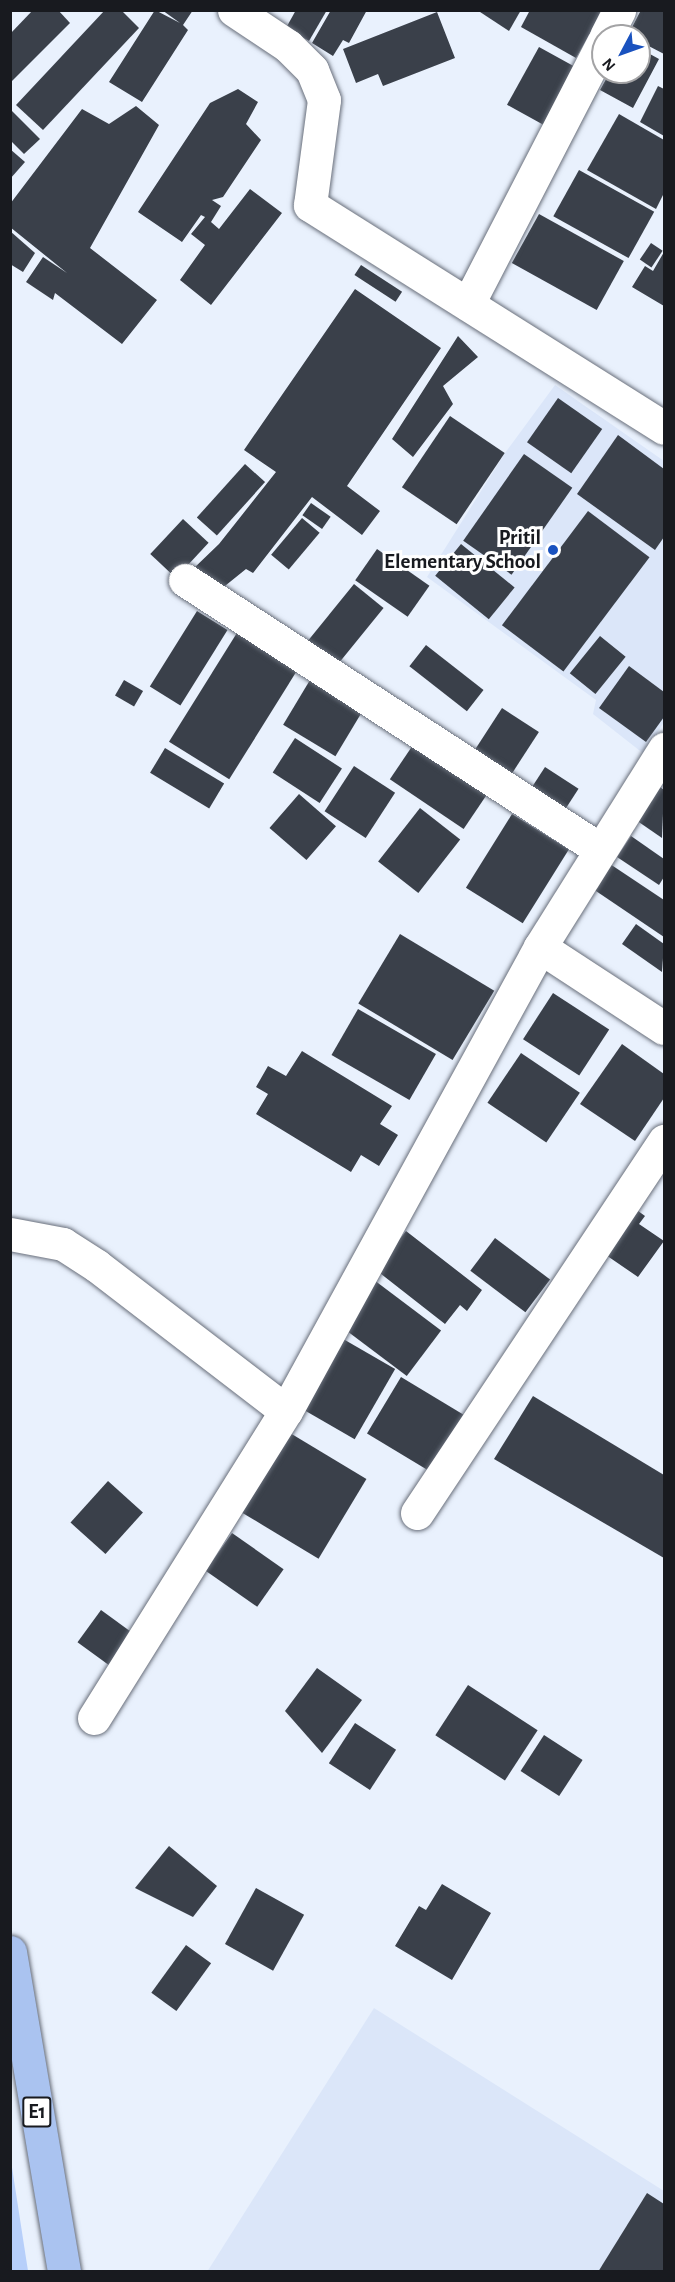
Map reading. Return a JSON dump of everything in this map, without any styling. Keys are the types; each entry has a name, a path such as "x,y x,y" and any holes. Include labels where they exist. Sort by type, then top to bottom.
{"highway":[{"name":"E1","path":"10,1952 64,2271"}],"street":[{"path":"234,10 288,46 312,70 324,100 310,205 664,428"},
{"path":"612,24 619,10"},
{"path":"468,304 591,65"},
{"path":"184,580 600,850"},
{"path":"94,1718 286,1411 540,946 664,748"},
{"path":"540,946 664,1028"},
{"path":"417,1514 664,1141"},
{"path":"10,1234 63,1244 286,1411"}],"shaded area":[{"name":"Pritil Elementary School","path":"555,385 664,461 664,722 644,754 593,714 596,700 427,577 505,453"},
{"path":"374,2008 664,2191 664,2271 207,2272"},
{"path":"11,2161 28,2271 11,2271"}],"building":[{"path":"33,10 58,10 70,23 10,83 10,34"},
{"path":"105,10 121,10 139,28 43,130 16,105"},
{"path":"155,10 180,23 162,10 193,10 183,25 188,30 142,102 109,82"},
{"path":"296,10 327,10 309,41 286,28"},
{"path":"331,10 367,10 349,43 343,40 333,56 312,43"},
{"path":"477,10 521,10 509,31"},
{"path":"530,10 603,10 595,24 591,24 591,31 576,58 521,27"},
{"path":"641,10 664,10 664,54 651,47 651,24 634,24"},
{"path":"437,12 455,58 383,86 378,74 356,83 343,49"},
{"path":"539,47 577,68 545,126 507,105"},
{"path":"651,55 659,59 651,74"},
{"path":"603,84 646,84 633,108 600,90"},
{"path":"658,86 664,89 664,136 640,122"},
{"path":"238,89 258,102 246,124 261,140 223,197 212,200 221,206 211,222 219,229 250,189 282,213 211,305 180,280 205,245 191,234 205,217 201,215 182,242 138,212 210,103"},
{"path":"136,106 159,125 90,248 157,300 122,344 55,293 53,300 26,282 43,257 67,273 10,227 10,204 82,109 109,124"},
{"path":"10,109 40,139 24,154 10,140"},
{"path":"619,114 664,140 664,193 656,209 587,170"},
{"path":"10,149 25,162 10,179"},
{"path":"579,170 654,212 629,258 553,216"},
{"path":"539,214 624,261 597,310 512,263"},
{"path":"10,231 35,253 23,272 10,264"},
{"path":"651,243 663,251 651,267 640,260"},
{"path":"664,252 664,306 632,287 645,266 653,271"},
{"path":"361,265 402,292 396,302 354,275"},
{"path":"355,289 441,348 347,486 380,511 362,535 312,497 253,573 246,569 215,594 192,570 219,544 276,472 244,450"},
{"path":"458,336 478,357 443,386 453,404 413,457 392,439"},
{"path":"558,398 602,429 571,473 527,442"},
{"path":"450,416 505,453 457,524 402,487"},
{"path":"618,435 664,469 664,537 655,550 577,494"},
{"path":"524,454 572,488 512,575 463,541"},
{"path":"245,464 265,482 217,536 197,518"},
{"path":"311,503 331,517 322,529 302,515"},
{"path":"588,511 649,557 563,672 502,625"},
{"path":"302,518 320,533 289,570 271,555"},
{"path":"183,519 209,543 176,578 150,554"},
{"path":"461,544 515,587 489,619 435,576"},
{"path":"377,549 429,586 408,617 355,580"},
{"path":"354,584 384,608 334,669 305,645"},
{"path":"197,611 228,630 180,706 150,686"},
{"path":"240,628 300,666 229,779 169,742"},
{"path":"600,636 626,657 595,694 570,673"},
{"path":"426,645 484,690 467,711 409,666"},
{"path":"629,666 664,692 664,717 646,742 599,708"},
{"path":"313,675 365,706 335,756 283,725"},
{"path":"124,680 143,691 134,707 115,696"},
{"path":"502,708 539,732 512,774 475,750"},
{"path":"295,738 342,768 320,803 273,772"},
{"path":"415,742 489,792 464,829 390,779"},
{"path":"165,748 224,784 209,808 150,773"},
{"path":"354,766 395,793 366,838 325,811"},
{"path":"545,767 579,789 561,816 527,795"},
{"path":"656,784 664,790 662,838 633,818"},
{"path":"299,794 336,826 306,860 269,828"},
{"path":"420,808 460,839 418,893 378,862"},
{"path":"512,814 569,850 523,923 466,888"},
{"path":"631,836 664,859 664,877 659,885 617,857"},
{"path":"610,864 664,900 664,937 593,889"},
{"path":"636,924 664,944 662,972 622,944"},
{"path":"400,934 494,991 453,1060 358,1003"},
{"path":"553,993 609,1029 579,1076 523,1039"},
{"path":"358,1009 436,1054 409,1100 332,1055"},
{"path":"622,1044 664,1074 664,1098 635,1141 580,1104"},
{"path":"302,1051 392,1106 380,1124 398,1135 379,1166 361,1155 351,1172 256,1114 268,1094 256,1087 268,1066 286,1076"},
{"path":"521,1053 580,1093 546,1142 487,1103"},
{"path":"634,1208 645,1216 639,1224 664,1241 638,1277 603,1253"},
{"path":"406,1231 482,1290 467,1311 460,1305 445,1324 376,1270"},
{"path":"495,1238 550,1280 525,1312 470,1271"},
{"path":"374,1280 441,1331 407,1376 340,1326"},
{"path":"338,1336 395,1369 355,1439 297,1406"},
{"path":"401,1377 465,1416 431,1472 367,1434"},
{"path":"533,1396 664,1475 664,1558 494,1459"},
{"path":"285,1430 366,1479 319,1559 237,1510"},
{"path":"108,1481 143,1512 105,1554 71,1523"},
{"path":"232,1533 284,1569 257,1607 206,1571"},
{"path":"101,1610 135,1635 111,1667 77,1642"},
{"path":"317,1668 362,1700 322,1753 285,1711"},
{"path":"468,1685 538,1730 505,1781 435,1735"},
{"path":"355,1723 396,1750 370,1790 329,1763"},
{"path":"544,1735 583,1760 559,1796 521,1771"},
{"path":"169,1846 217,1886 193,1917 135,1888"},
{"path":"442,1884 491,1913 452,1980 395,1946 419,1906 426,1910"},
{"path":"256,1888 304,1915 273,1971 225,1944"},
{"path":"186,1945 211,1963 176,2011 151,1993"},
{"path":"647,2193 664,2204 664,2272 598,2272"}],"place":[{"name":"Pritil Elementary School","path":"553,550"}]}
